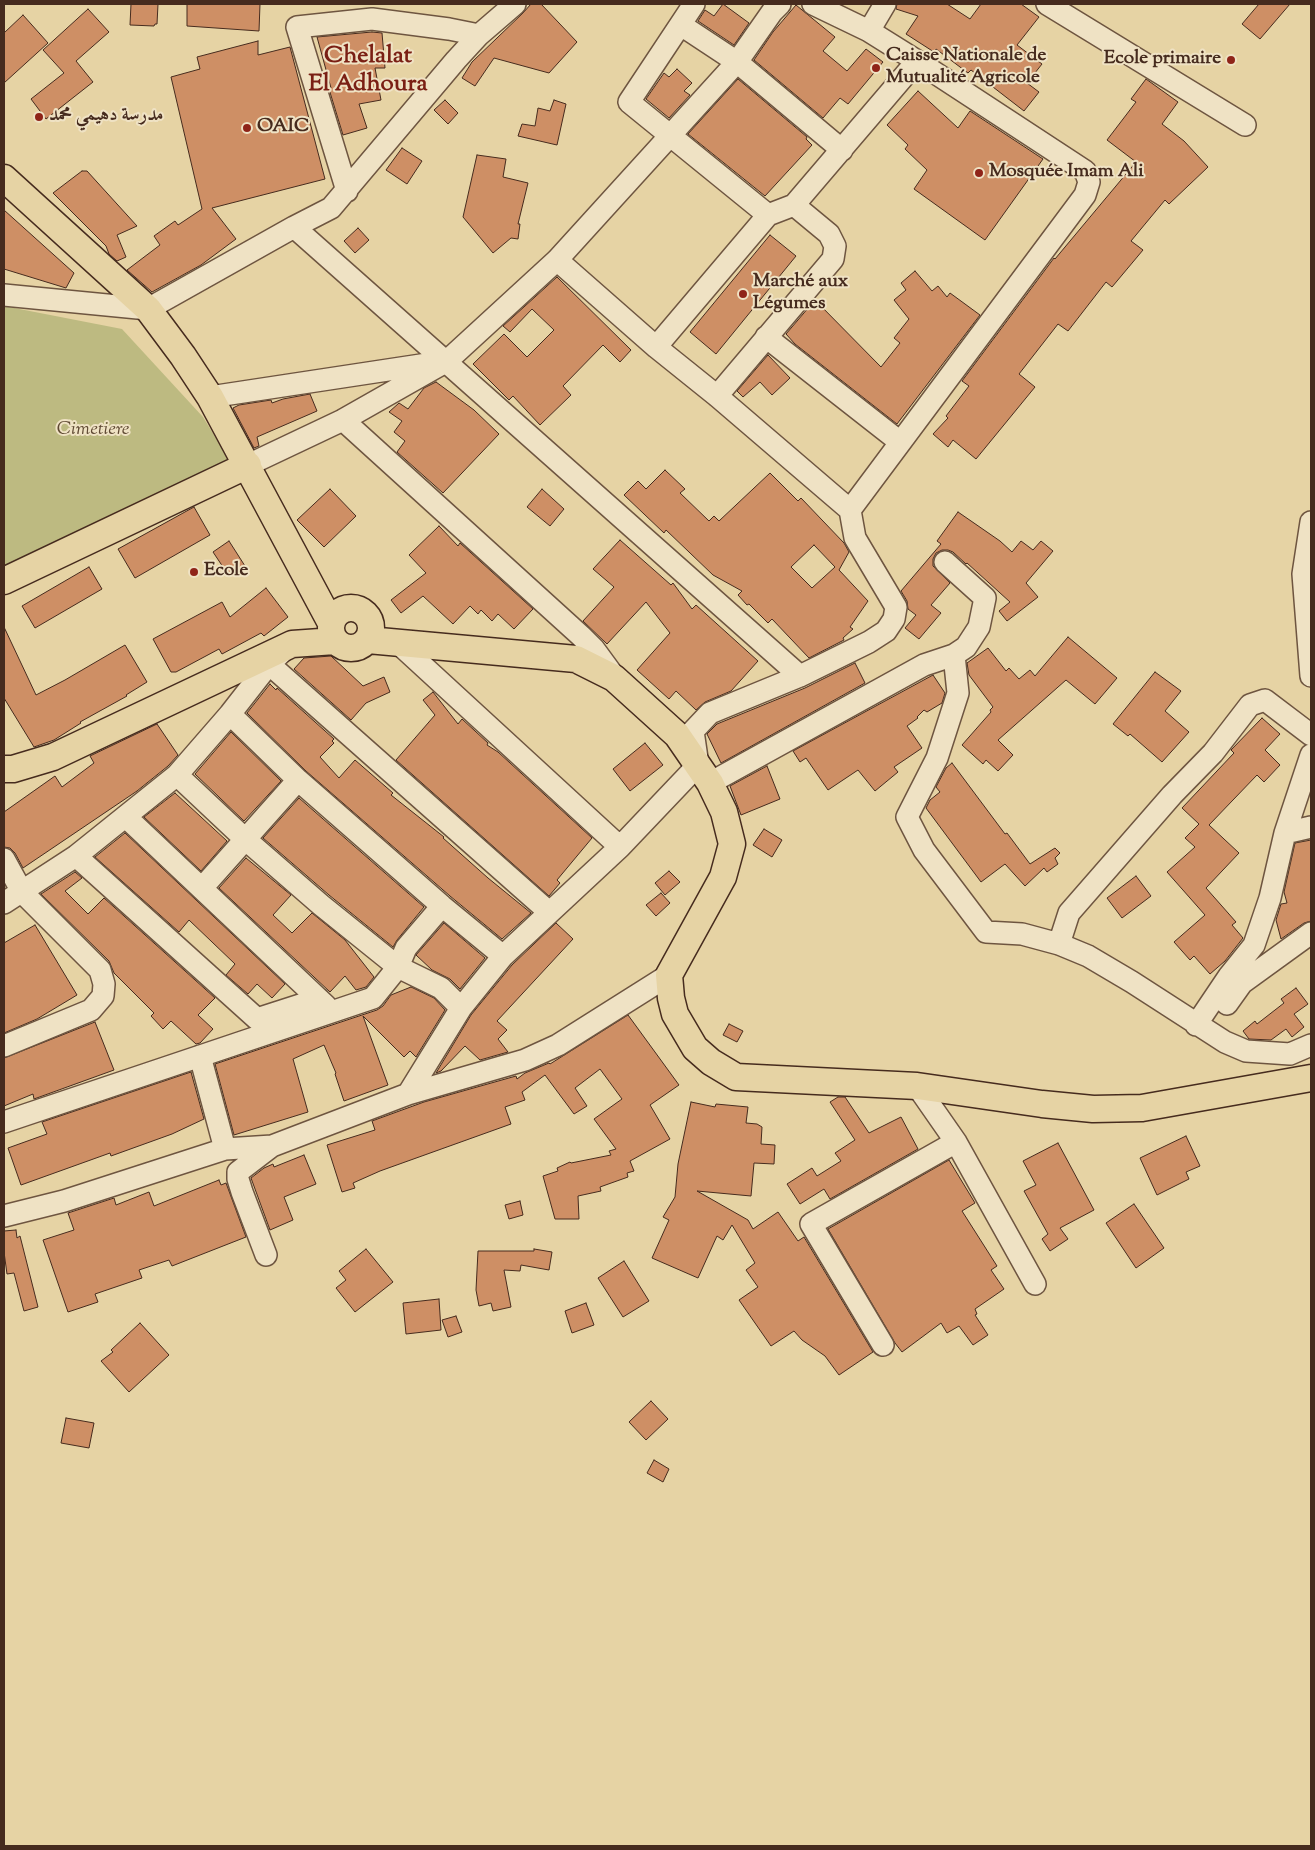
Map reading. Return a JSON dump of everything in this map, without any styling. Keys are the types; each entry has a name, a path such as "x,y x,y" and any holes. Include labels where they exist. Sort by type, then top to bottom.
{"main road":[{"path":"4,178 148,310 183,356 210,397 294,552 338,624 340,646 354,648 363,645 368,640 372,626 366,614 353,608 338,624 53,757 13,769 4,769"},
{"path":"4,580 248,465"},
{"path":"368,640 576,659 616,680 677,735 704,774 724,812 732,844 723,877 669,975 671,998 674,1014 695,1048 711,1062 736,1077 917,1086 1042,1104 1093,1109 1142,1108 1311,1078"}],"street":[{"path":"4,295 148,310 294,226 331,208 427,94 480,36 515,4"},
{"path":"694,4 629,102 768,215"},
{"path":"813,4 869,31 917,61 1085,171 1089,182 1085,194 850,510"},
{"path":"869,31 885,4"},
{"path":"1047,4 1245,125"},
{"path":"248,465 342,420 447,361 558,260 671,136 737,62 770,6"},
{"path":"347,191 297,27 372,19 449,29 480,36"},
{"path":"681,25 737,62 842,150"},
{"path":"656,347 768,215 794,205 917,61"},
{"path":"717,396 833,259 835,246 829,234 794,205"},
{"path":"294,226 800,676"},
{"path":"558,260 656,347 717,396 850,510 855,538 896,606 894,619 886,631 869,642 800,676 710,713 693,731 704,774"},
{"path":"766,337 900,442"},
{"path":"210,397 447,361"},
{"path":"342,420 588,642 616,680"},
{"path":"1311,522 1303,574 1311,663"},
{"path":"408,1094 460,1008 503,956 620,847 704,774 924,665 954,655 966,647 979,627 985,598 945,562"},
{"path":"398,643 620,847"},
{"path":"13,898 76,856 177,775 230,714 269,664 292,644"},
{"path":"954,655 958,693 937,758 907,817 924,850 986,932 1022,934 1060,944 1088,956 1225,1042 1246,1051 1290,1054 1311,1046"},
{"path":"269,664 549,912"},
{"path":"1060,944 1069,913 1172,795 1212,753 1250,705 1265,700 1311,735"},
{"path":"230,714 298,780 442,906 503,956"},
{"path":"1202,1028 1229,976 1254,945 1270,898 1285,833 1311,756"},
{"path":"177,775 245,839 321,905 398,967 441,988 460,1008"},
{"path":"202,888 298,780"},
{"path":"126,817 326,1005"},
{"path":"1285,833 1311,827"},
{"path":"76,856 257,1019 373,998 398,967 406,948 442,906"},
{"path":"4,859 13,898 100,970 104,984 103,996 91,1010 4,1046"},
{"path":"1202,1028 1242,983 1311,933"},
{"path":"266,1255 242,1192 238,1172 272,1146 408,1094 525,1060 558,1045 669,975"},
{"path":"4,1122 200,1056 326,1005"},
{"path":"200,1056 225,1149"},
{"path":"917,1086 956,1142 1035,1284"},
{"path":"883,1345 811,1224 956,1142"},
{"path":"4,1216 64,1201 225,1149 272,1146"}],"green space":[{"name":"Cimetiere","path":"4,306 122,329 203,417 233,466 4,573"}],"building":[{"path":"131,4 158,4 157,24 154,26 130,25"},
{"path":"187,4 260,4 259,31 187,26"},
{"path":"531,4 541,4 577,42 549,73 494,58 475,86 462,78 472,62"},
{"path":"723,4 749,23 734,45 698,21 705,10 714,16"},
{"path":"897,4 947,4 970,19 981,4 1021,4 1039,17 1017,45 1042,64 1027,83 1039,92 1024,111 971,70 968,73 936,49 934,52 906,34 918,16 896,9"},
{"path":"1259,4 1290,4 1260,39 1242,24"},
{"path":"796,5 835,37 823,51 847,71 866,49 883,62 848,104 840,98 823,118 754,60 773,32"},
{"path":"88,9 109,32 76,61 93,82 46,119 31,99 64,73 43,50"},
{"path":"23,15 48,43 4,83 4,33"},
{"path":"372,32 382,33 385,68 375,68 381,100 359,104 367,128 343,135 329,89 331,88 317,37"},
{"name":"OAIC","path":"258,41 258,55 290,47 325,179 212,208 236,239 201,265 152,292 127,270 160,245 154,236 175,221 178,225 202,209 171,77 200,69 197,57"},
{"path":"677,69 692,83 684,91 690,95 669,118 646,99 664,73 669,77"},
{"path":"738,79 807,137 806,139 812,145 765,196 688,134"},
{"path":"1146,79 1178,102 1162,124 1184,141 1208,167 1169,204 1165,200 1131,241 1143,250 1112,287 1106,282 1068,331 1058,324 1019,374 1035,387 976,459 953,440 948,447 933,434 948,418 946,416 969,386 962,381 1054,258 1136,162 1107,140 1136,102 1131,99"},
{"name":"Mosquée Imam Ali","path":"918,91 958,128 970,111 1043,159 985,240 914,189 927,170 905,149 908,145 887,125"},
{"path":"445,100 458,113 448,124 434,110"},
{"path":"554,100 566,104 557,145 518,136 522,124 535,126 538,108 550,111"},
{"path":"402,148 422,161 407,184 386,170"},
{"path":"477,155 506,159 503,177 528,183 518,224 520,224 518,239 511,238 493,253 463,217"},
{"path":"82,171 87,171 137,226 117,235 126,257 117,261 109,254 106,246 53,193"},
{"path":"4,210 74,273 66,288 4,269"},
{"path":"358,228 369,240 355,253 344,241"},
{"name":"Marché aux Légumes","path":"770,235 796,256 716,354 690,332"},
{"path":"915,271 932,291 938,286 947,297 950,293 980,315 897,424 795,344 786,334 815,300 881,367 900,343 894,338 909,319 894,300 906,290 901,283"},
{"path":"557,277 631,350 620,362 603,345 563,386 571,395 540,425 513,396 509,400 473,364 504,334 527,357 554,330 532,309 510,332 503,326"},
{"path":"768,355 790,378 772,395 760,382 743,397 737,391"},
{"path":"436,382 474,410 499,434 443,493 397,452 405,441 394,432 402,421 389,412 399,403 408,409 424,388"},
{"path":"310,394 317,411 257,437 259,446 254,448 233,408 239,405 271,400 272,403"},
{"path":"665,470 685,489 680,493 709,521 714,516 719,521 770,473 798,501 801,498 844,543 849,552 839,570 868,601 850,627 853,629 843,638 844,640 809,658 772,619 768,623 749,604 747,605 738,595 742,591 713,575 666,530 664,533 624,495 638,481 646,489","holes":["814,545 835,567 812,588 791,567"]},
{"path":"330,489 356,516 324,547 297,520"},
{"path":"542,489 564,509 550,526 527,507"},
{"path":"194,507 210,535 135,578 118,549"},
{"path":"958,512 1000,541 1012,552 1021,541 1033,550 1041,541 1053,551 1026,583 1038,597 1007,621 999,611 1010,602 953,552 942,550 936,553 933,559 933,566 950,583 931,605 941,613 919,639 905,628 916,615 908,609 907,601 901,591 941,544 937,541"},
{"path":"439,526 458,546 460,543 533,609 514,629 498,614 492,621 481,610 478,614 470,606 453,624 423,596 401,613 391,600 426,573 409,555"},
{"path":"620,540 671,585 673,583 692,609 696,605 758,661 731,691 705,702 696,710 676,691 669,699 637,670 670,633 646,602 607,644 583,621 614,587 593,569"},
{"path":"229,541 245,566 229,576 213,552"},
{"path":"89,567 102,589 35,628 22,606"},
{"path":"266,588 288,617 264,636 261,633 222,654 219,649 176,672 171,672 153,639 222,602 230,617"},
{"path":"4,627 36,695 125,645 147,682 127,696 80,722 54,740 34,747 4,698"},
{"path":"1068,637 1117,678 1095,704 1066,680 998,740 1013,755 998,771 986,760 983,764 962,745 991,712 990,710 993,707 969,675 967,663 988,648 1006,671 1009,668 1019,679 1030,670 1035,676"},
{"path":"331,656 363,686 384,677 390,692 366,703 351,720 294,669 304,658"},
{"path":"855,663 865,683 721,763 707,734 717,724 805,688"},
{"path":"1155,672 1181,691 1165,711 1189,732 1162,762 1130,734 1128,736 1113,724"},
{"path":"933,675 945,693 942,703 927,712 924,710 918,718 907,726 922,748 894,767 898,772 875,791 858,770 828,790 806,758 800,762 793,751"},
{"path":"270,684 276,690 277,688 334,739 332,741 334,743 320,757 339,778 355,760 393,793 391,795 444,837 488,878 531,913 502,939 306,771 247,713"},
{"path":"433,692 458,724 462,719 488,743 487,745 498,752 592,838 557,880 560,883 549,896 396,760 435,715 423,700"},
{"path":"1262,718 1280,734 1265,750 1280,765 1264,782 1257,775 1209,825 1239,853 1206,888 1236,922 1232,925 1243,938 1225,961 1210,974 1194,956 1190,960 1174,942 1205,915 1167,872 1195,847 1185,838 1199,824 1182,808 1234,753 1231,750"},
{"path":"157,724 178,755 168,766 137,791 23,868 15,853 10,848 4,847 4,812 55,776 62,787 94,763 90,756"},
{"path":"231,732 281,781 244,821 195,774"},
{"path":"645,743 663,765 630,791 613,769"},
{"path":"952,763 1030,864 1055,848 1060,853 1055,858 1058,864 1047,872 1044,868 1025,886 1005,864 981,882 926,808 930,800 940,792 936,787 946,768"},
{"path":"767,766 780,799 741,815 730,786"},
{"path":"175,793 227,841 201,871 144,817"},
{"path":"299,798 424,907 393,947 263,838"},
{"path":"764,829 782,840 772,857 753,845"},
{"path":"125,833 285,984 272,998 257,984 248,994 226,975 235,964 189,920 179,932 95,857"},
{"path":"1311,840 1311,921 1304,923 1281,939 1276,920 1281,904 1287,903 1284,892 1295,843"},
{"path":"246,858 291,895 273,915 292,933 312,913 345,940 374,977 366,987 356,990 345,976 330,992 219,888"},
{"path":"669,871 680,882 665,895 655,883"},
{"path":"75,872 82,878 65,891 88,914 104,898 215,998 198,1015 213,1029 200,1043 196,1044 171,1021 163,1029 151,1016 154,1013 114,973 109,961 41,894"},
{"path":"1136,876 1151,896 1122,918 1107,898"},
{"path":"661,893 670,903 656,916 646,905"},
{"path":"444,923 485,958 460,989 450,979 432,970 416,955"},
{"path":"556,923 573,939 497,1021 507,1030 498,1039 508,1052 480,1060 465,1046 441,1071 436,1073 471,1015 512,965"},
{"path":"35,925 77,995 37,1019 4,1033 4,943"},
{"path":"411,987 434,998 445,1010 416,1057 410,1051 404,1057 363,1016 388,1085 344,1101 336,1073 324,1045 293,1059 308,1112 234,1135 215,1064 377,1010 383,1006 391,995"},
{"path":"1296,988 1308,1004 1294,1014 1304,1027 1292,1037 1286,1029 1271,1040 1249,1039 1243,1031 1255,1021 1257,1024 1284,1003 1281,999"},
{"path":"628,1015 679,1085 650,1105 670,1139 630,1161 634,1171 627,1173 628,1177 600,1187 601,1191 578,1196 579,1219 555,1219 543,1176 558,1171 557,1168 570,1162 611,1155 609,1151 616,1149 594,1119 622,1099 600,1069 575,1088 587,1106 574,1114 545,1075 522,1092 525,1100 505,1107 511,1124 380,1171 353,1183 355,1188 342,1192 327,1145 375,1130 372,1121 424,1102 516,1076 517,1079 525,1073 550,1064"},
{"path":"95,1022 114,1070 34,1099 33,1094 4,1106 4,1058"},
{"path":"729,1024 743,1031 737,1042 723,1035"},
{"path":"191,1072 204,1119 172,1134 111,1156 110,1153 21,1185 8,1148 47,1134 42,1122"},
{"path":"838,1097 845,1097 869,1133 901,1117 918,1149 830,1199 824,1189 800,1204 787,1184 812,1168 817,1176 841,1161 835,1153 855,1140 830,1102"},
{"path":"691,1102 715,1107 716,1104 748,1107 746,1123 757,1124 762,1127 761,1144 775,1145 774,1164 754,1163 751,1196 697,1191 748,1220 753,1229 778,1212 798,1241 804,1237 873,1352 839,1375 825,1356 802,1340 794,1331 771,1346 739,1300 758,1287 746,1270 755,1263 732,1225 723,1240 717,1236 698,1278 652,1258 669,1220 663,1217 675,1197 678,1164"},
{"path":"1186,1136 1200,1166 1186,1172 1189,1179 1157,1195 1140,1158"},
{"path":"1058,1143 1094,1210 1060,1228 1068,1239 1050,1251 1042,1239 1048,1234 1024,1191 1036,1185 1023,1161"},
{"path":"304,1155 316,1184 284,1197 293,1220 270,1230 251,1178 273,1164 274,1167"},
{"path":"949,1160 975,1203 962,1211 997,1266 991,1270 1004,1289 975,1309 977,1314 975,1315 988,1335 973,1345 959,1326 947,1333 941,1323 902,1352 828,1229"},
{"path":"219,1180 221,1185 226,1183 246,1237 172,1266 169,1260 139,1270 142,1278 95,1294 98,1302 68,1312 43,1240 74,1230 68,1213 114,1198 116,1205 149,1192 154,1206"},
{"path":"520,1201 523,1215 509,1219 505,1205"},
{"path":"1134,1204 1164,1248 1136,1268 1106,1223"},
{"path":"16,1230 17,1238 20,1236 38,1307 24,1311 14,1273 7,1274 4,1252 4,1231"},
{"path":"366,1249 393,1282 355,1312 336,1288 346,1280 339,1271"},
{"path":"534,1249 552,1252 549,1270 521,1265 520,1271 504,1270 511,1307 493,1311 491,1303 479,1306 476,1290 478,1251 534,1251"},
{"path":"624,1261 649,1301 623,1317 598,1278"},
{"path":"439,1299 441,1330 406,1334 403,1303"},
{"path":"586,1303 594,1325 572,1333 565,1311"},
{"path":"456,1316 462,1332 448,1337 442,1320"},
{"path":"140,1323 169,1355 129,1392 101,1361 113,1352 111,1350"},
{"path":"651,1401 668,1419 646,1440 629,1422"},
{"path":"66,1418 94,1423 89,1448 61,1443"},
{"path":"654,1460 669,1469 663,1482 647,1473"}],"place":[{"name":"Ecole primaire","path":"1231,60"},
{"name":"Caisse Nationale de Mutualité Agricole","path":"876,68"},
{"name":"مدرسة دهيمي محمد","path":"39,117"},
{"name":"OAIC","path":"247,128"},
{"name":"Mosquée Imam Ali","path":"979,173"},
{"name":"Marché aux Légumes","path":"743,294"},
{"name":"Ecole","path":"194,572"}],"district":[{"name":"Chelalat El Adhoura","path":"368,72"}]}
